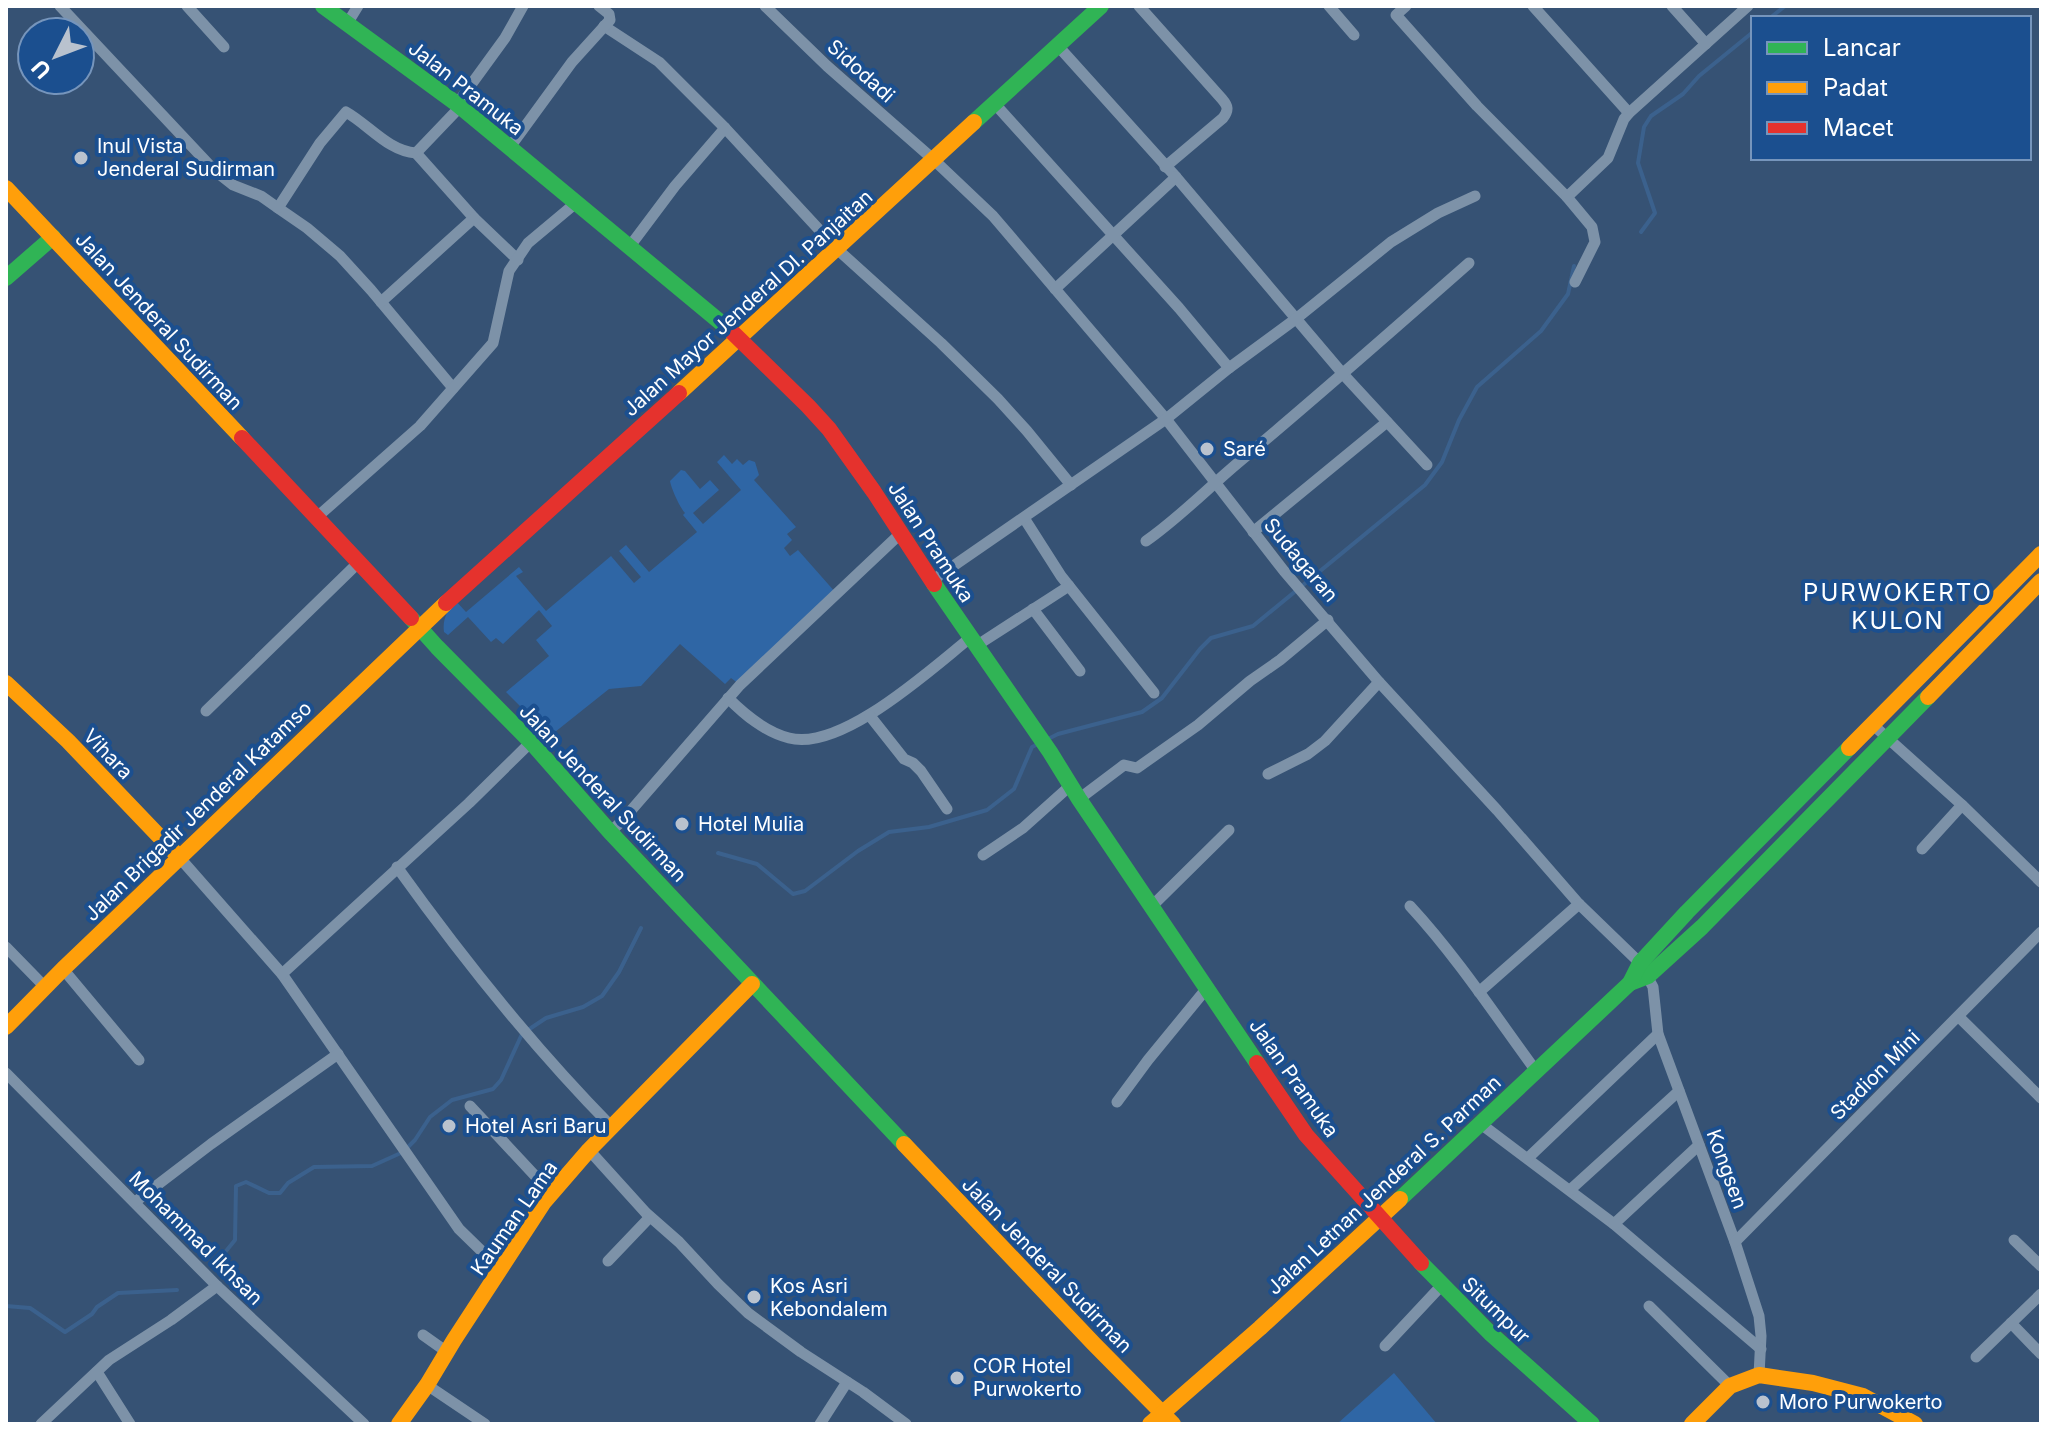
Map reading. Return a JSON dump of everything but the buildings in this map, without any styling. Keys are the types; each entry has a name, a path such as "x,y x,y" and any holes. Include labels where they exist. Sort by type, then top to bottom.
{"street":[{"path":"60,6 214,170 233,185 261,196 340,256 453,388"},
{"path":"187,6 224,47"},
{"name":"Jalan Pramuka","path":"323,6 459,105 630,246 739,338 829,429 1306,1135 1379,1217"},
{"path":"347,24 358,6"},
{"path":"416,153 459,105 523,6"},
{"path":"510,147 572,62 610,17 599,6"},
{"name":"Sidodadi","path":"765,6 827,66 934,160"},
{"name":"Jalan Mayor Jenderal DI. Panjaitan","path":"420,626 1101,6"},
{"path":"1139,6 1228,108 1223,118 1165,167"},
{"path":"1329,6 1354,35"},
{"path":"1406,6 1396,15 1592,227 1595,242 1575,282"},
{"path":"1533,6 1629,113"},
{"path":"1672,6 1706,44"},
{"path":"1567,197 1608,158 1629,113 1748,6"},
{"path":"604,26 659,62 837,249 998,399 1071,485"},
{"path":"1058,46 1176,177 1343,374 1427,465"},
{"path":"995,104 1229,368"},
{"path":"278,208 320,143 346,112 393,146 416,153 474,218 518,260"},
{"path":"630,246 675,186 725,128"},
{"name":"Sudagaran","path":"934,160 993,216 1166,419 1284,571 1379,682 1579,904 1644,970"},
{"path":"1055,289 1176,177"},
{"name":"Jalan Jenderal Sudirman","path":"6,188 437,647 531,742 610,832 1094,1344 1162,1420"},
{"path":"933,580 1166,419 1391,242 1438,213 1475,196"},
{"path":"316,518 420,426 493,343 509,271 528,243 577,202"},
{"path":"381,302 474,218"},
{"path":"6,278 53,237"},
{"path":"1146,541 1469,263"},
{"path":"1253,532 1387,422"},
{"path":"1024,518 1069,586 1154,693"},
{"path":"610,832 728,698 901,533"},
{"name":"Jalan Letnan Jenderal S. Parman","path":"1162,1420 1644,970 1746,853 2041,554"},
{"path":"206,711 358,563"},
{"name":"Jalan Letnan Jenderal S. Parman","path":"1644,970 1684,944 2041,581"},
{"path":"728,698 744,714 768,730 793,740 819,737 870,716 973,642 1069,586"},
{"path":"1033,609 1080,671"},
{"path":"983,855 1075,792 1124,765 1137,768 1198,725 1328,620"},
{"name":"Jalan Brigadir Jenderal Katamso","path":"6,1027 420,626"},
{"path":"1268,774 1308,754 1325,741 1379,682"},
{"name":"Vihara","path":"6,683 68,741 179,857"},
{"path":"870,716 904,759 921,771 947,809"},
{"path":"1872,724 2041,882"},
{"path":"282,974 531,742"},
{"path":"1922,849 1962,805"},
{"path":"1152,906 1229,830"},
{"path":"1746,853 1760,867"},
{"path":"179,857 282,974 459,1229 501,1270"},
{"path":"397,867 476,974 578,1093 612,1127"},
{"path":"1479,992 1579,904"},
{"path":"1410,906 1479,992 1536,1071"},
{"name":"Stadion Mini","path":"1735,1242 2041,932"},
{"path":"6,947 45,987"},
{"path":"63,969 139,1060"},
{"name":"Kongsen","path":"1644,970 1653,987 1658,1034 1759,1316 1759,1375"},
{"name":"Kauman Lama","path":"399,1424 552,1194 589,1150 752,984"},
{"path":"1117,1102 1207,988"},
{"path":"1959,1017 2041,1098"},
{"path":"1528,1158 1658,1034"},
{"path":"135,1202 338,1054"},
{"name":"Mohammad Ikhsan","path":"6,1073 217,1286 364,1424"},
{"path":"1570,1190 1679,1091"},
{"path":"470,1106 552,1194"},
{"path":"1481,1124 1614,1224 1761,1349"},
{"path":"1614,1224 1699,1145"},
{"path":"589,1150 650,1217 679,1242 748,1313 906,1424"},
{"path":"608,1261 650,1217"},
{"name":"Situmpur","path":"1379,1217 1516,1358 1592,1424"},
{"path":"2014,1240 2041,1266"},
{"path":"1385,1346 1442,1285"},
{"path":"41,1424 109,1360 217,1286"},
{"path":"1976,1357 2041,1294"},
{"path":"1649,1306 1730,1386"},
{"path":"2011,1323 2041,1354"},
{"path":"423,1335 447,1352"},
{"path":"97,1372 130,1424"},
{"path":"1692,1424 1730,1386 1759,1375 1813,1383 1863,1396 1915,1424"},
{"path":"820,1424 847,1382"},
{"path":"427,1385 485,1424"}],"shaded area":[{"path":"724,455 732,464 737,459 743,465 749,460 755,462 759,475 754,480 796,527 787,534 792,540 784,548 790,556 798,550 836,593 739,684 731,678 725,684 680,644 641,686 609,689 550,736 506,692 549,656 536,640 552,626 539,610 503,644 496,638 491,642 468,617 448,635 444,632 445,619 455,600 466,612 519,567 523,572 516,576 546,611 611,556 634,583 641,577 619,551 626,545 649,572 697,532 683,515 685,513 670,481 681,470 700,489 710,480 719,490 693,513 703,524 741,490 717,462"},
{"path":"1394,1373 1437,1424 1337,1424"}],"waterway":[{"path":"1772,16 1785,6"},
{"path":"1641,232 1655,213 1638,163 1644,127 1651,116 1683,94 1699,76 1751,34"},
{"path":"1046,740 1142,712 1162,698 1211,638 1253,626 1425,485 1442,462 1477,387 1541,331 1568,294 1574,266"},
{"path":"718,853 757,864 793,894 805,891 889,832 929,827 987,810 1014,789 1032,747 1038,744"},
{"path":"218,1261 235,1240 236,1186 246,1182 269,1193 280,1193 288,1183 314,1167 372,1166 403,1152 430,1117 452,1100 493,1089 501,1080 522,1034 546,1018 583,1007 602,996 619,972 641,928"},
{"path":"6,1306 30,1308 65,1332 118,1293 177,1290"}],"traffic: fast":[{"path":"323,6 457,104 731,331"},
{"path":"974,122 1101,6"},
{"path":"6,278 53,237"},
{"path":"934,584 1257,1063"},
{"path":"411,618 531,742 610,832 904,1144"},
{"path":"1630,983 1648,976 1702,927 1928,697"},
{"path":"1400,1199 1630,983 1640,963 1687,912 1849,748"},
{"path":"1421,1263 1490,1333 1592,1424"}],"traffic: slow":[{"path":"679,393 974,122"},
{"path":"6,188 242,438"},
{"path":"1849,748 2041,554"},
{"path":"1928,697 2041,581"},
{"path":"6,1027 446,603"},
{"path":"6,683 68,741 179,857"},
{"path":"399,1424 544,1202 589,1150 752,984"},
{"path":"904,1144 1173,1424"},
{"path":"1150,1424 1400,1199"},
{"path":"1692,1424 1730,1386 1759,1375 1813,1383 1863,1396 1915,1424"}],"traffic: jam":[{"path":"731,331 829,429 934,584"},
{"path":"446,603 679,393"},
{"path":"242,438 411,618"},
{"path":"1257,1063 1306,1135 1421,1263"}],"place":[{"name":"Inul Vista Jenderal Sudirman","path":"81,158"},
{"name":"Saré","path":"1207,449"},
{"name":"Hotel Mulia","path":"682,824"},
{"name":"Hotel Asri Baru","path":"449,1126"},
{"name":"Kos Asri Kebondalem","path":"754,1297"},
{"name":"COR Hotel Purwokerto","path":"957,1378"},
{"name":"Moro Purwokerto","path":"1763,1402"}],"district":[{"name":"PURWOKERTO KULON","path":"1898,606"}]}
